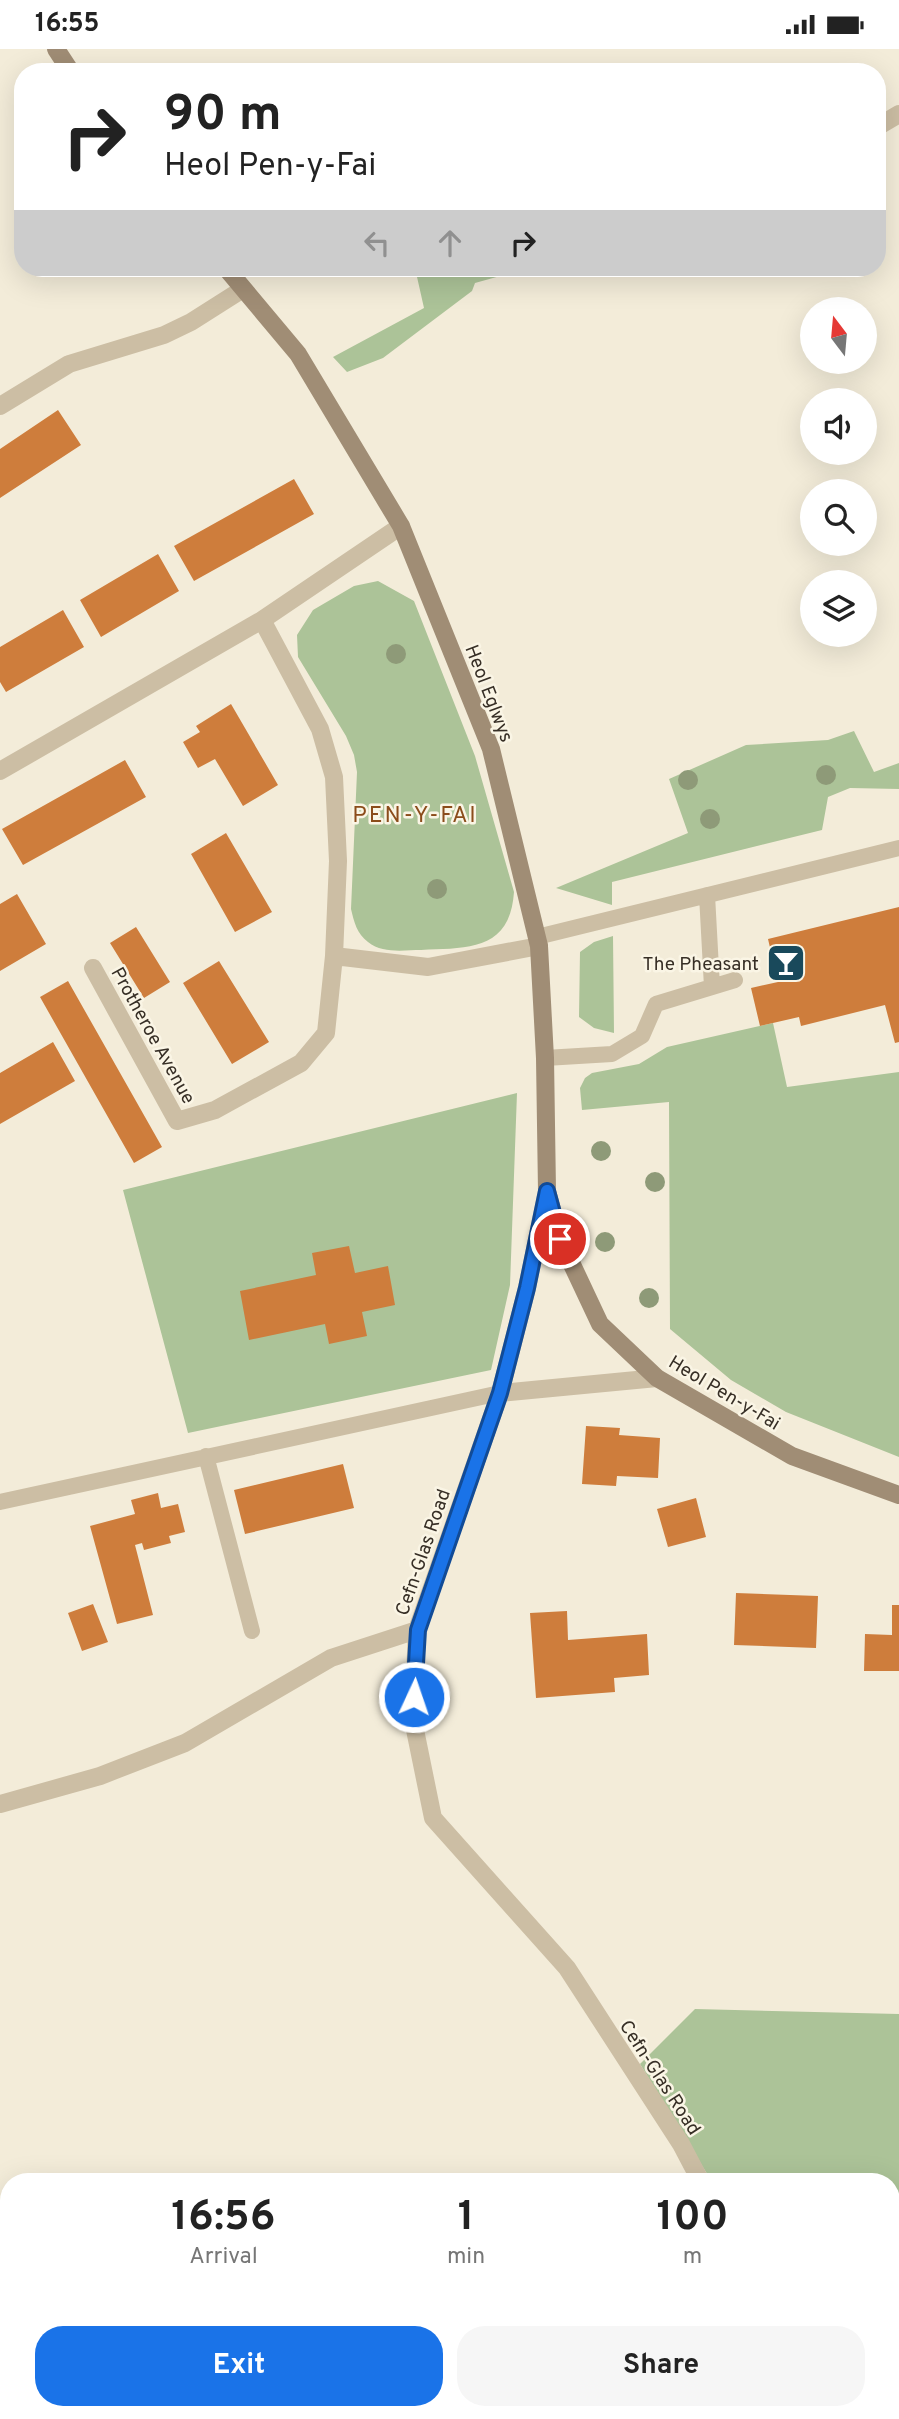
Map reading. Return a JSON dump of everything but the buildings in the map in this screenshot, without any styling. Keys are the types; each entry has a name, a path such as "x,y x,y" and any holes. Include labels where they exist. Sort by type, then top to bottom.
{"street":[{"name":"Heol Eglwys","path":"233,277 298,354 401,526 491,749 538,941 545,1058 547,1191"},
{"path":"0,405 69,365 164,335 191,322 243,289"},
{"path":"0,771 262,620 401,526"},
{"name":"Protheroe Avenue","path":"93,968 177,1121 215,1111 301,1063 326,1033 334,956 338,861 334,777 320,729 262,620"},
{"path":"334,956 428,967 538,941"},
{"name":"Heol Pen-y-Fai","path":"547,1191 560,1239 600,1324 657,1378 792,1456 899,1495"},
{"name":"Cefn-Glas Road","path":"547,1191 527,1288 500,1393 418,1630 413,1720 433,1818 567,1968 681,2144 696,2173"},
{"path":"500,1393 657,1378"},
{"path":"0,1804 100,1776 185,1743 331,1658 418,1630"}],"lane":[{"path":"538,941 707,895 899,848"},
{"path":"707,895 712,987"},
{"path":"545,1058 612,1053 642,1036 656,1005 735,980"},
{"path":"0,1502 500,1393"},
{"path":"206,1457 252,1631"}],"green space":[{"path":"417,277 497,277 475,283 472,291 383,358 347,372 333,357 424,308"},
{"path":"378,581 414,601 475,756 514,892 511,911 504,926 495,936 470,946 387,950 374,946 361,935 352,914 357,772 354,755 346,736 298,657 297,635 313,610 354,586"},
{"path":"854,731 874,772 899,763 899,789 850,788 828,797 822,830 612,882 612,905 556,888 688,833 669,779 746,745 828,740"},
{"path":"613,936 614,1033 594,1028 579,1017 580,952 594,942"},
{"path":"773,1023 787,1087 899,1072 899,1457 786,1412 731,1380 670,1329 669,1102 582,1110 580,1088 585,1078 592,1073 639,1064 667,1047"},
{"path":"517,1093 510,1285 491,1370 188,1433 123,1190"},
{"path":"695,2009 899,2014 899,2173 707,2173 640,2064"}],"place":[{"name":"The Pheasant","path":"786,963"}],"district":[{"name":"PEN-Y-FAI","path":"415,814"}],"route":[{"path":"414,1697 418,1630 500,1393 542,1224 547,1191 560,1239"}]}
